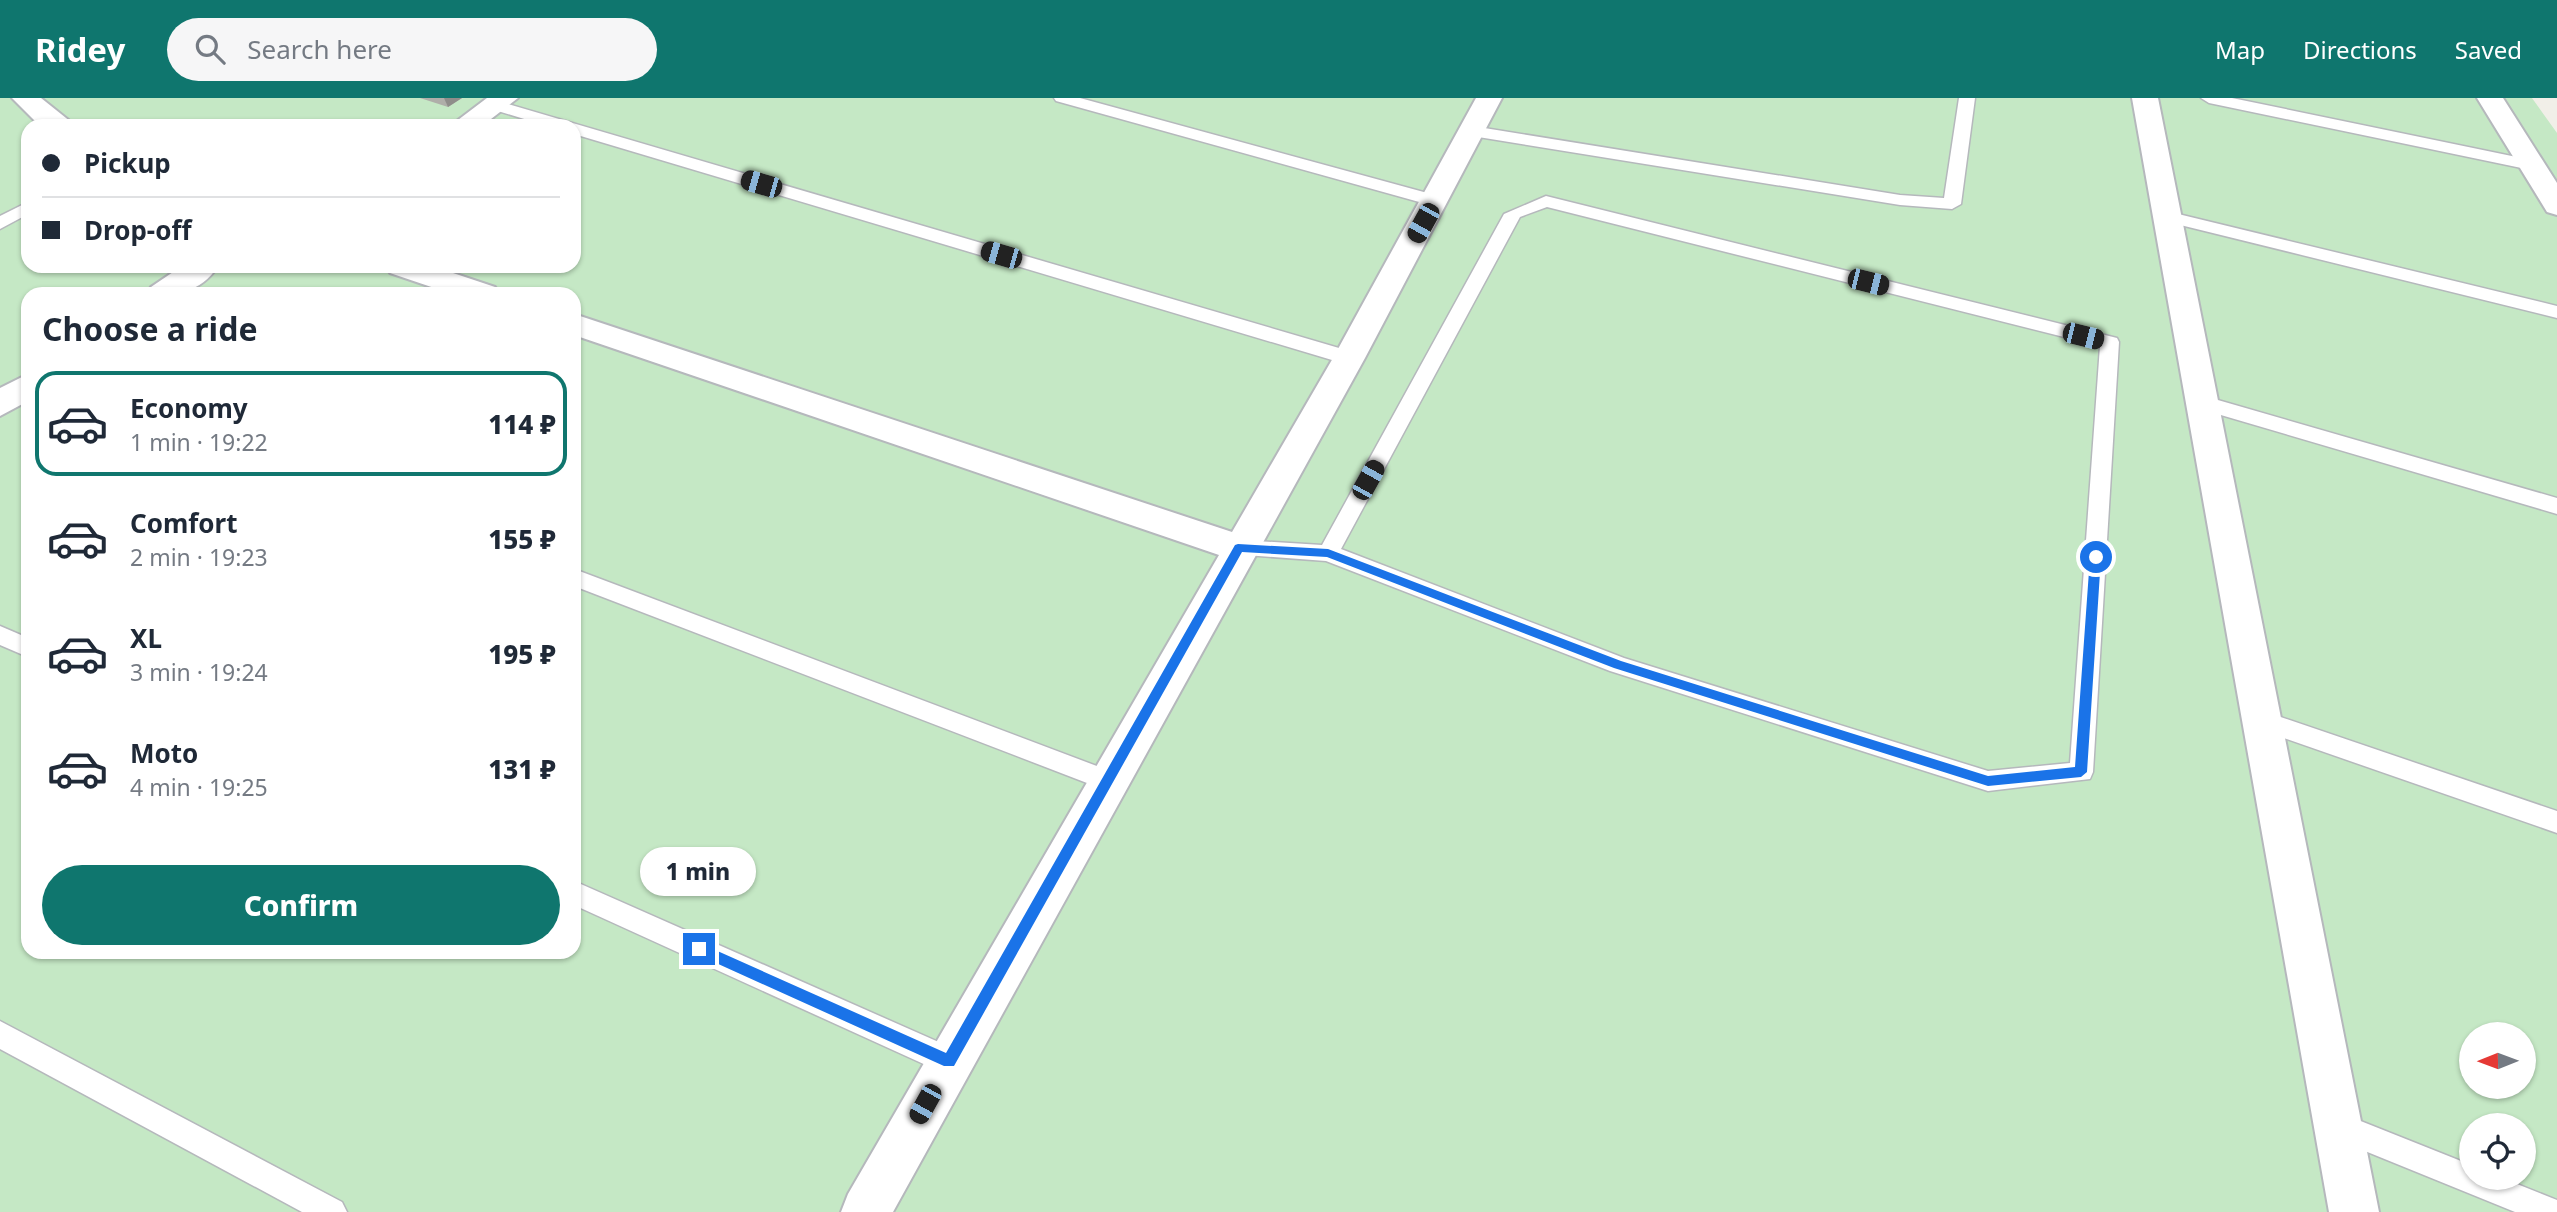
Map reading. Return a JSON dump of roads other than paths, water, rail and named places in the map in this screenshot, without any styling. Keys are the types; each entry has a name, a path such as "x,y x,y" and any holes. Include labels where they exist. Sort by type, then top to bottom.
{"street":[{"path":"25,98 47,119"},
{"path":"2145,98 2170,217 2354,1212"},
{"path":"2490,98 2557,206"},
{"path":"474,119 499,102"},
{"path":"866,1212 1238,548 1349,358 1481,115"},
{"path":"172,287 193,273"},
{"path":"422,273 463,287"},
{"path":"581,326 1238,548"},
{"path":"0,404 21,389"}],"lane":[{"path":"1062,98 1436,201"},
{"path":"1481,115 1900,200 1952,204 1967,98"},
{"path":"2210,98 2531,165"},
{"path":"499,102 545,119"},
{"path":"581,131 1349,358"},
{"path":"1238,548 1328,553 1618,665 1988,781 2081,772 2110,342 1546,201 1513,214 1328,553"},
{"path":"0,224 21,211"},
{"path":"2170,217 2557,312"},
{"path":"2204,403 2557,506"},
{"path":"581,580 1109,780"},
{"path":"0,635 21,645"},
{"path":"2263,721 2557,822"},
{"path":"581,896 949,1061"},
{"path":"0,1034 332,1212"},
{"path":"2338,1126 2551,1212"}]}
